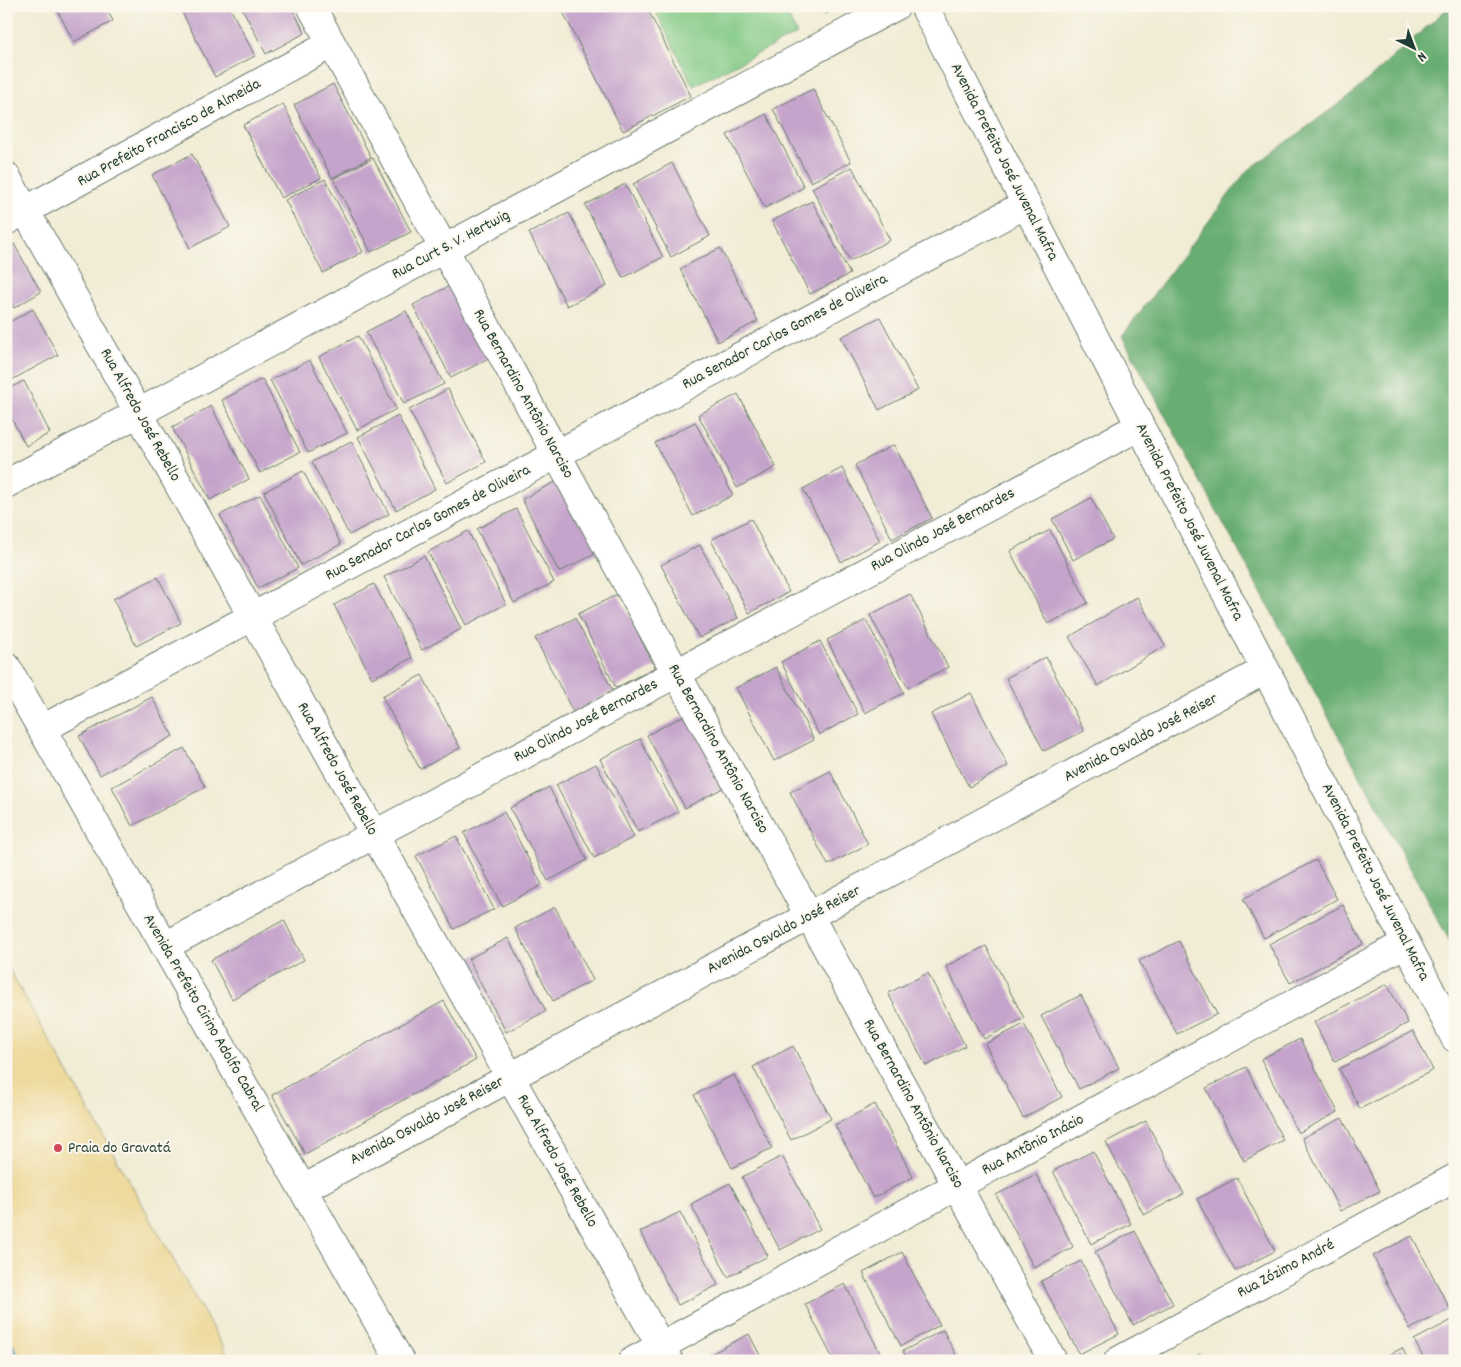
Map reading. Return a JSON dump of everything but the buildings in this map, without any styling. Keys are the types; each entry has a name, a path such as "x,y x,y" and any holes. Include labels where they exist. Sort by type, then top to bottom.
{"street":[{"name":"Rua Bernardino Antônio Narciso","path":"311,6 1054,1361"},
{"name":"Rua Curt S. V. Hertwig","path":"6,484 896,6"},
{"name":"Avenida Prefeito José Juvenal Mafra","path":"924,6 1455,1038"},
{"name":"Rua Prefeito Francisco de Almeida","path":"16,216 331,44"},
{"name":"Rua Alfredo José Rebello","path":"6,176 16,216 139,413 664,1353"},
{"name":"Rua Senador Carlos Gomes de Oliveira","path":"42,729 1026,204"},
{"name":"Rua Olindo José Bernardes","path":"165,946 1140,426"},
{"name":"Avenida Prefeito Cirino Adolfo Cabral","path":"6,666 400,1361"},
{"name":"Avenida Osvaldo José Reiser","path":"303,1189 1265,670"},
{"name":"Rua Antônio Inácio","path":"633,1361 664,1353 957,1186 1406,943"},
{"name":"Rua Zózimo André","path":"1118,1361 1455,1178"}],"green space":[{"path":"653,6 783,6 797,34 693,86"},
{"path":"1450,6 1455,6 1455,951 1122,336 1246,172 1352,94"}],"sand":[{"name":"Praia do Gravatá","path":"6,964 231,1361 22,1361 6,1332"}],"water":[{"path":"6,1332 22,1361 6,1361"}],"place":[{"name":"Praia do Gravatá","path":"58,1148"}]}
